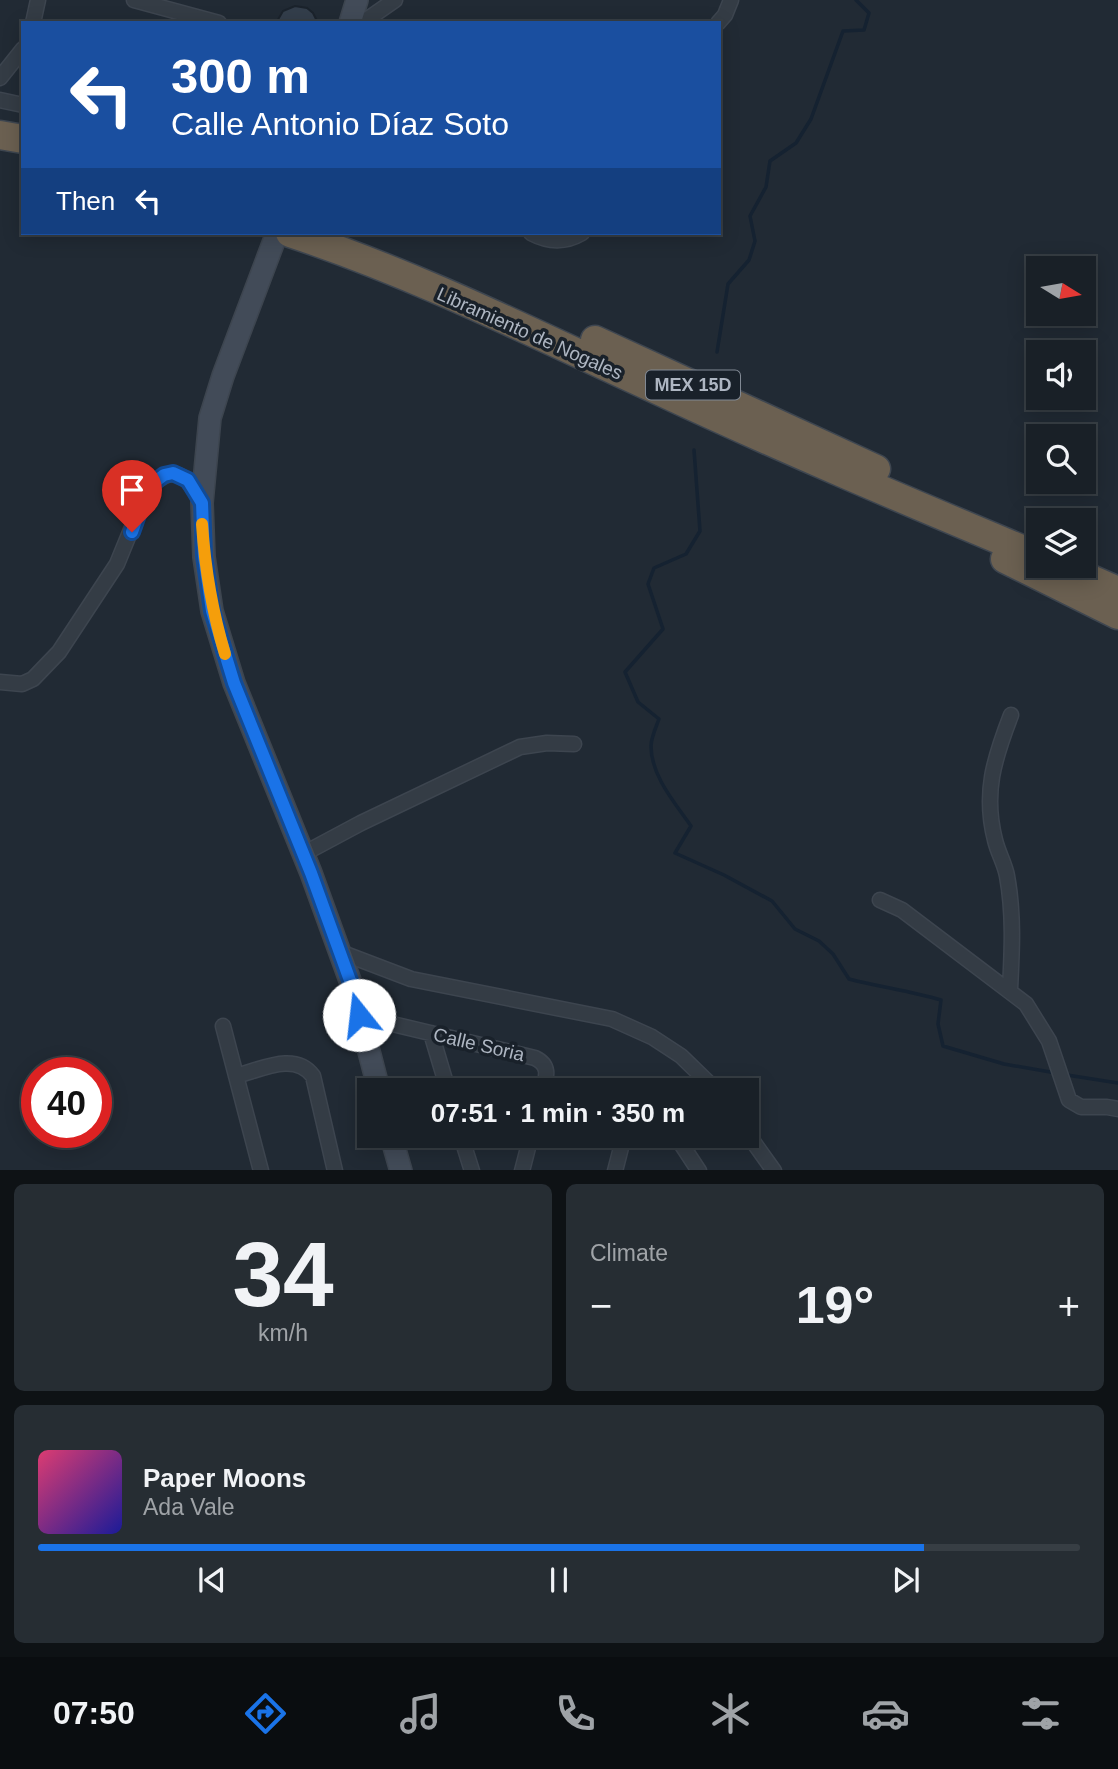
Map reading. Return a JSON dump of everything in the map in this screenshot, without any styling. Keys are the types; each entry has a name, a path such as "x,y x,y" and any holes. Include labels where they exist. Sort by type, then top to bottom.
{"highway":[{"path":"0,135 21,139"},
{"path":"0,152 21,156"},
{"name":"Libramiento de Nogales","path":"296,235 332,246 489,313 812,462 1026,551"},
{"name":"Libramiento de Nogales","path":"350,235 498,296 1026,538"},
{"name":"MEX 15D","path":"812,462 1118,603"},
{"name":"MEX 15D","path":"812,462 1118,615"},
{"path":"1096,570 1118,580"},
{"path":"1088,578 1118,591"}],"street":[{"path":"33,21 38,0"},
{"path":"134,0 212,21"},
{"path":"351,21 358,0"},
{"path":"365,21 395,0"},
{"path":"720,21 731,0"},
{"path":"0,78 21,52"},
{"path":"0,100 21,105"},
{"path":"276,235 210,418 202,503 204,556 212,611 234,683 340,952 352,986 376,1078"},
{"path":"536,235 564,241 578,235"},
{"path":"0,682 22,684 33,679 58,652 117,564 144,498 156,481 173,473 181,476 188,480 202,503"},
{"path":"1010,989 1013,944 1011,908 1006,873 989,817 995,757 1011,715"},
{"path":"303,854 520,747 547,743 574,744"},
{"path":"880,900 902,910 1010,989 1026,1004 1049,1041 1069,1100 1081,1107 1107,1107 1118,1110"},
{"path":"340,952 411,979 612,1019 652,1037 681,1056 704,1078"},
{"name":"Calle Soria","path":"384,1021 536,1058 546,1068 545,1078"},
{"path":"223,1026 261,1170"},
{"path":"431,1033 444,1078"},
{"path":"236,1076 284,1063 296,1063 307,1068 313,1076 335,1170"},
{"path":"394,1148 401,1170"},
{"path":"465,1148 472,1170"},
{"path":"522,1170 528,1148"},
{"path":"615,1170 621,1148"},
{"path":"684,1148 698,1170"},
{"path":"758,1148 773,1170"}],"building":[{"path":"295,6 307,8 317,21 277,21 283,11"}],"waterway":[{"path":"717,352 728,284 749,260 755,241 750,216 766,187 770,161 796,143 811,119 843,31 864,30 869,13 856,0"},
{"path":"694,450 700,531 686,554 654,568 648,584 663,629 625,672 638,702 659,719 651,743 655,768 665,789 691,826 675,853 772,901 795,929 819,941 833,954 849,979 941,1000 938,1024 943,1046 1004,1064 1056,1073"},
{"path":"1067,1075 1118,1083"}],"slow traffic":[{"path":"202,524 212,611 225,654"}],"route":[{"path":"132,532 144,498 156,481 173,473 188,480 202,503 204,556 212,611 234,683 311,873 352,986 359,1015"}]}
